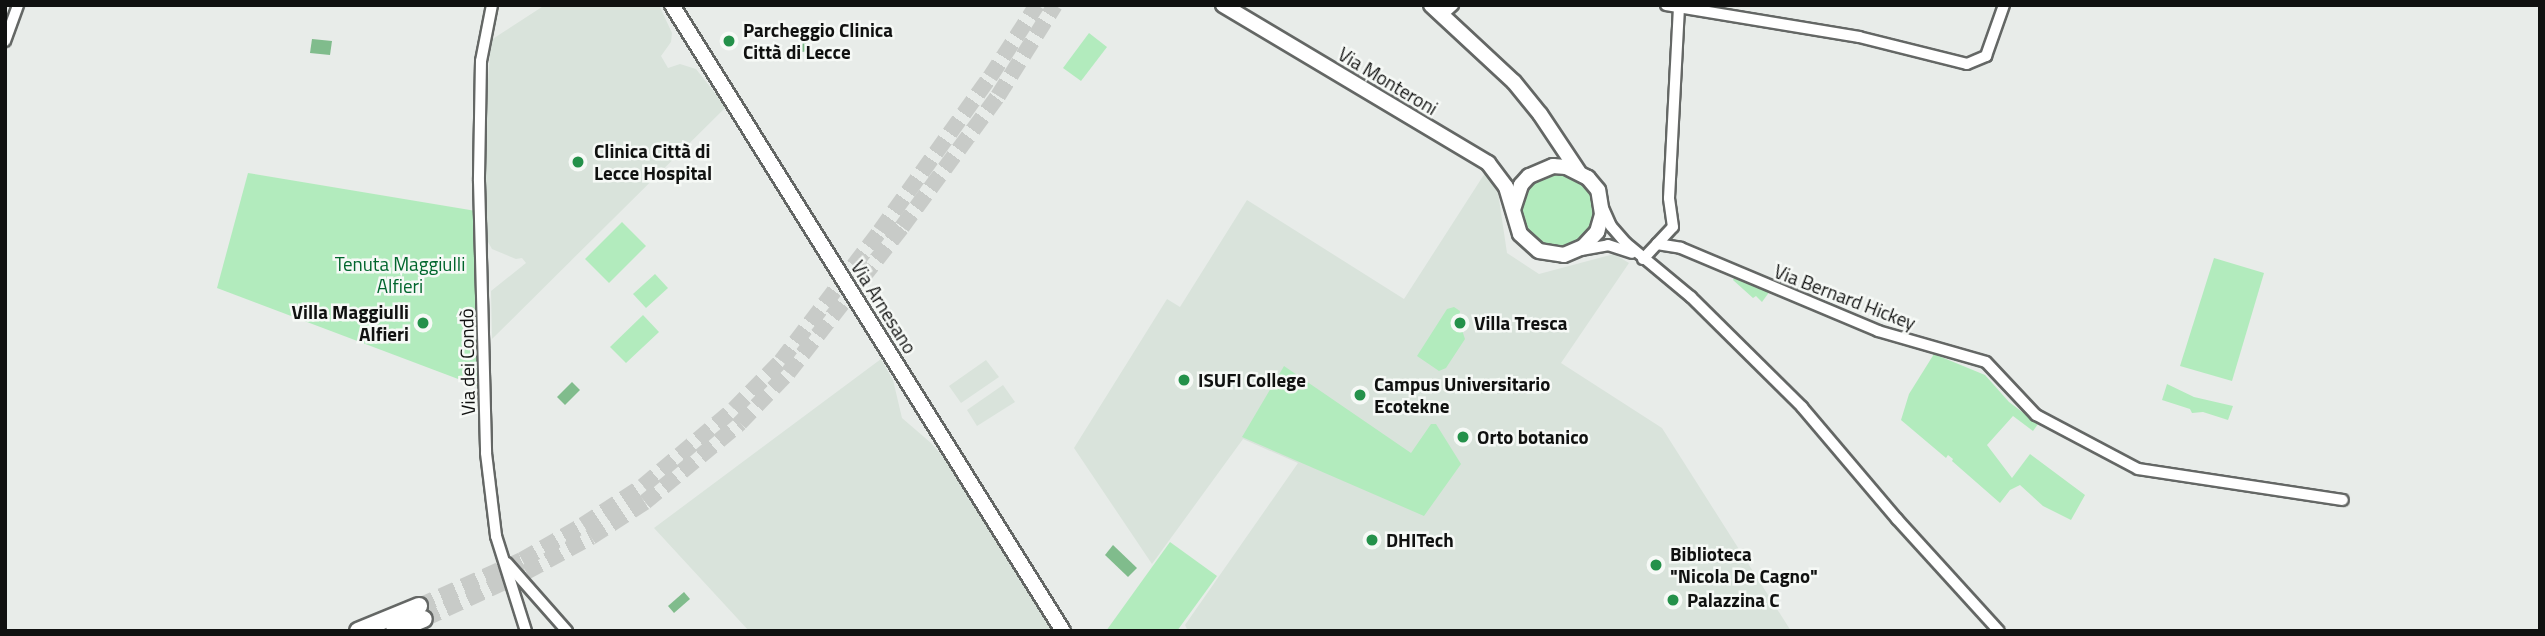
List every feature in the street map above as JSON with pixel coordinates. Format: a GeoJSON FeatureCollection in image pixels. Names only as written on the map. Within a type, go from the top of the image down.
{"type":"FeatureCollection","features":[{"type":"Feature","properties":{"kind":"highway"},"geometry":{"type":"LineString","coordinates":[[358,631],[422,613],[394,631]]}},
{"type":"Feature","properties":{"kind":"main road","name":"Via Arnesano"},"geometry":{"type":"LineString","coordinates":[[672,5],[1063,631]]}},
{"type":"Feature","properties":{"kind":"main road","name":"Via Monteroni"},"geometry":{"type":"LineString","coordinates":[[1223,5],[1488,163],[1502,179],[1513,209],[1514,222],[1528,244],[1552,255],[1575,252]]}},
{"type":"Feature","properties":{"kind":"main road"},"geometry":{"type":"LineString","coordinates":[[1436,10],[1514,82],[1540,114],[1578,171],[1598,190],[1602,204],[1597,232],[1575,252]]}},
{"type":"Feature","properties":{"kind":"main road"},"geometry":{"type":"LineString","coordinates":[[1513,209],[1521,185],[1530,176],[1553,166],[1578,171]]}},
{"type":"Feature","properties":{"kind":"street"},"geometry":{"type":"LineString","coordinates":[[5,41],[18,5]]}},
{"type":"Feature","properties":{"kind":"street","name":"Via dei Condò"},"geometry":{"type":"LineString","coordinates":[[492,5],[481,61],[479,181],[486,453],[489,490],[503,558],[526,631]]}},
{"type":"Feature","properties":{"kind":"street"},"geometry":{"type":"LineString","coordinates":[[1436,10],[1453,5]]}},
{"type":"Feature","properties":{"kind":"street"},"geometry":{"type":"LineString","coordinates":[[1666,5],[1679,10],[1699,10],[1859,37],[1967,64],[1986,56],[2004,5]]}},
{"type":"Feature","properties":{"kind":"street"},"geometry":{"type":"LineString","coordinates":[[1642,258],[1673,227],[1669,198],[1679,10]]}},
{"type":"Feature","properties":{"kind":"street"},"geometry":{"type":"LineString","coordinates":[[1602,204],[1611,226],[1642,258],[1690,297],[1802,407],[1897,519],[1999,631]]}},
{"type":"Feature","properties":{"kind":"street","name":"Via Bernard Hickey"},"geometry":{"type":"LineString","coordinates":[[1657,244],[1681,248],[1878,331],[1986,362],[2036,415],[2138,469],[2343,499]]}},
{"type":"Feature","properties":{"kind":"street"},"geometry":{"type":"LineString","coordinates":[[1575,252],[1608,245],[1642,258]]}},
{"type":"Feature","properties":{"kind":"street"},"geometry":{"type":"LineString","coordinates":[[503,558],[567,631]]}},
{"type":"Feature","properties":{"kind":"shaded area","name":"Clinica Città di Lecce Hospital"},"geometry":{"type":"Polygon","coordinates":[[[545,5],[659,5],[672,33],[671,42],[661,56],[668,68],[680,64],[696,69],[726,107],[492,339],[491,291],[526,263],[522,258],[516,259],[492,249],[488,242],[485,215],[486,109],[491,40],[545,5]]]}},
{"type":"Feature","properties":{"kind":"shaded area"},"geometry":{"type":"Polygon","coordinates":[[[312,39],[332,41],[330,55],[310,53],[312,39]]]}},
{"type":"Feature","properties":{"kind":"shaded area"},"geometry":{"type":"Polygon","coordinates":[[[806,42],[807,51],[798,53],[796,60],[790,58],[790,47],[806,42]]]}},
{"type":"Feature","properties":{"kind":"shaded area","name":"Campus Universitario Ecotekne"},"geometry":{"type":"Polygon","coordinates":[[[1485,173],[1496,179],[1507,253],[1539,274],[1614,254],[1629,263],[1561,363],[1662,428],[1791,631],[1188,631],[1185,625],[1298,463],[1243,439],[1152,564],[1074,448],[1167,299],[1180,307],[1247,200],[1404,299],[1485,173]]]}},
{"type":"Feature","properties":{"kind":"shaded area"},"geometry":{"type":"Polygon","coordinates":[[[881,359],[893,380],[902,418],[957,469],[1060,631],[749,631],[654,528],[881,359]]]}},
{"type":"Feature","properties":{"kind":"shaded area"},"geometry":{"type":"Polygon","coordinates":[[[986,360],[999,377],[961,403],[949,386],[986,360]]]}},
{"type":"Feature","properties":{"kind":"shaded area"},"geometry":{"type":"Polygon","coordinates":[[[572,382],[580,390],[565,405],[557,397],[572,382]]]}},
{"type":"Feature","properties":{"kind":"shaded area"},"geometry":{"type":"Polygon","coordinates":[[[1003,385],[1015,402],[977,426],[967,410],[1003,385]]]}},
{"type":"Feature","properties":{"kind":"shaded area"},"geometry":{"type":"Polygon","coordinates":[[[1113,545],[1137,568],[1128,577],[1105,555],[1113,545]]]}},
{"type":"Feature","properties":{"kind":"shaded area"},"geometry":{"type":"Polygon","coordinates":[[[684,592],[690,599],[674,613],[668,606],[684,592]]]}},
{"type":"Feature","properties":{"kind":"green space"},"geometry":{"type":"Polygon","coordinates":[[[1089,33],[1107,47],[1081,81],[1063,68],[1089,33]]]}},
{"type":"Feature","properties":{"kind":"green space","name":"Tenuta Maggiulli Alfieri"},"geometry":{"type":"Polygon","coordinates":[[[248,173],[476,211],[482,388],[217,288],[248,173]]]}},
{"type":"Feature","properties":{"kind":"green space"},"geometry":{"type":"Polygon","coordinates":[[[1566,173],[1579,179],[1590,190],[1596,203],[1594,226],[1579,243],[1566,249],[1550,249],[1537,243],[1522,226],[1520,203],[1526,190],[1543,175],[1566,173]]]}},
{"type":"Feature","properties":{"kind":"green space"},"geometry":{"type":"Polygon","coordinates":[[[622,222],[646,246],[609,283],[585,259],[622,222]]]}},
{"type":"Feature","properties":{"kind":"green space"},"geometry":{"type":"Polygon","coordinates":[[[2214,258],[2264,273],[2232,381],[2180,366],[2214,258]]]}},
{"type":"Feature","properties":{"kind":"green space"},"geometry":{"type":"Polygon","coordinates":[[[655,274],[668,288],[646,308],[633,294],[655,274]]]}},
{"type":"Feature","properties":{"kind":"green space"},"geometry":{"type":"Polygon","coordinates":[[[1734,278],[1770,291],[1762,302],[1756,296],[1753,298],[1733,280],[1734,278]]]}},
{"type":"Feature","properties":{"kind":"green space"},"geometry":{"type":"Polygon","coordinates":[[[1454,307],[1460,311],[1459,321],[1465,339],[1446,368],[1439,371],[1417,356],[1447,309],[1454,307]]]}},
{"type":"Feature","properties":{"kind":"green space"},"geometry":{"type":"Polygon","coordinates":[[[643,315],[659,332],[626,363],[610,347],[643,315]]]}},
{"type":"Feature","properties":{"kind":"green space"},"geometry":{"type":"Polygon","coordinates":[[[1934,354],[1985,375],[2009,402],[2038,424],[2033,431],[2013,416],[1987,445],[2012,478],[2030,454],[2085,495],[2071,520],[2043,506],[2020,485],[2010,490],[2000,503],[1952,461],[1953,459],[1948,455],[1946,458],[1901,420],[1909,394],[1934,354]]]}},
{"type":"Feature","properties":{"kind":"green space"},"geometry":{"type":"Polygon","coordinates":[[[1284,366],[1411,453],[1431,424],[1436,424],[1461,464],[1424,516],[1242,437],[1284,366]]]}},
{"type":"Feature","properties":{"kind":"green space"},"geometry":{"type":"Polygon","coordinates":[[[2167,384],[2194,397],[2233,406],[2228,420],[2203,412],[2192,413],[2190,409],[2162,400],[2167,384]]]}},
{"type":"Feature","properties":{"kind":"green space"},"geometry":{"type":"Polygon","coordinates":[[[1170,542],[1217,576],[1177,631],[1106,631],[1170,542]]]}},
{"type":"Feature","properties":{"kind":"tunnel"},"geometry":{"type":"LineString","coordinates":[[419,606],[522,560],[583,525],[643,486],[734,409],[781,361],[880,231],[990,77],[1037,5]]}},
{"type":"Feature","properties":{"kind":"tunnel"},"geometry":{"type":"LineString","coordinates":[[424,619],[526,572],[591,537],[645,502],[740,423],[788,373],[902,227],[998,96],[1055,5]]}},
{"type":"Feature","properties":{"kind":"place","name":"Parcheggio Clinica Città di Lecce"},"geometry":{"type":"Point","coordinates":[729,41]}},
{"type":"Feature","properties":{"kind":"place","name":"Clinica Città di Lecce Hospital"},"geometry":{"type":"Point","coordinates":[578,162]}},
{"type":"Feature","properties":{"kind":"place","name":"Villa Maggiulli Alfieri"},"geometry":{"type":"Point","coordinates":[423,323]}},
{"type":"Feature","properties":{"kind":"place","name":"Villa Tresca"},"geometry":{"type":"Point","coordinates":[1460,323]}},
{"type":"Feature","properties":{"kind":"place","name":"ISUFI College"},"geometry":{"type":"Point","coordinates":[1184,380]}},
{"type":"Feature","properties":{"kind":"place","name":"Campus Universitario Ecotekne"},"geometry":{"type":"Point","coordinates":[1360,395]}},
{"type":"Feature","properties":{"kind":"place","name":"Orto botanico"},"geometry":{"type":"Point","coordinates":[1463,437]}},
{"type":"Feature","properties":{"kind":"place","name":"DHITech"},"geometry":{"type":"Point","coordinates":[1372,540]}},
{"type":"Feature","properties":{"kind":"place","name":"Biblioteca \"Nicola De Cagno\""},"geometry":{"type":"Point","coordinates":[1656,565]}},
{"type":"Feature","properties":{"kind":"place","name":"Palazzina C"},"geometry":{"type":"Point","coordinates":[1673,600]}}]}
